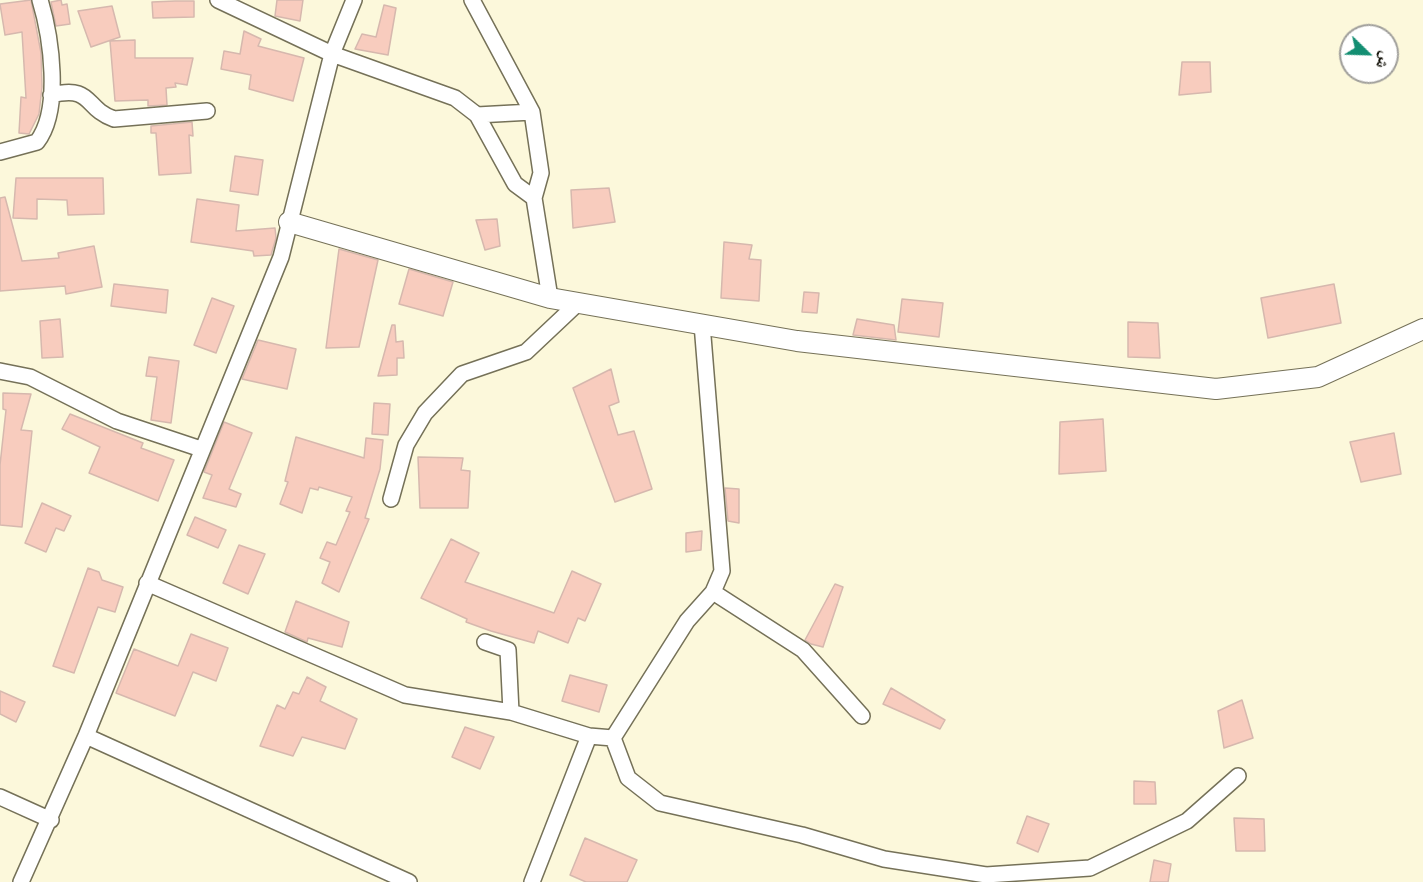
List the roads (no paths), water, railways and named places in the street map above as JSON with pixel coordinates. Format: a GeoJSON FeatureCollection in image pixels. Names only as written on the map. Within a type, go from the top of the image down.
{"type":"FeatureCollection","features":[{"type":"Feature","properties":{"kind":"street"},"geometry":{"type":"LineString","coordinates":[[0,152],[37,142],[49,113],[53,79],[40,0]]}},
{"type":"Feature","properties":{"kind":"street"},"geometry":{"type":"LineString","coordinates":[[218,0],[332,54],[455,98],[477,115],[515,184],[534,198]]}},
{"type":"Feature","properties":{"kind":"street"},"geometry":{"type":"LineString","coordinates":[[21,882],[51,820],[86,736],[281,257],[332,54],[354,0]]}},
{"type":"Feature","properties":{"kind":"street"},"geometry":{"type":"LineString","coordinates":[[472,0],[532,112],[541,173],[534,198],[550,298]]}},
{"type":"Feature","properties":{"kind":"street"},"geometry":{"type":"LineString","coordinates":[[51,95],[66,92],[87,96],[101,114],[114,119],[207,111]]}},
{"type":"Feature","properties":{"kind":"street"},"geometry":{"type":"LineString","coordinates":[[477,115],[532,112]]}},
{"type":"Feature","properties":{"kind":"street"},"geometry":{"type":"LineString","coordinates":[[289,222],[550,298],[797,341],[1216,389],[1318,377],[1423,329]]}},
{"type":"Feature","properties":{"kind":"street"},"geometry":{"type":"LineString","coordinates":[[391,499],[406,445],[424,413],[462,374],[526,352],[578,303]]}},
{"type":"Feature","properties":{"kind":"street"},"geometry":{"type":"LineString","coordinates":[[614,738],[687,621],[712,592],[722,571],[702,324]]}},
{"type":"Feature","properties":{"kind":"street"},"geometry":{"type":"LineString","coordinates":[[0,371],[30,377],[117,421],[201,449]]}},
{"type":"Feature","properties":{"kind":"street"},"geometry":{"type":"LineString","coordinates":[[147,583],[405,695],[511,712],[589,736],[614,738]]}},
{"type":"Feature","properties":{"kind":"street"},"geometry":{"type":"LineString","coordinates":[[712,592],[802,650],[862,716]]}},
{"type":"Feature","properties":{"kind":"street"},"geometry":{"type":"LineString","coordinates":[[485,642],[508,650],[511,712]]}},
{"type":"Feature","properties":{"kind":"street"},"geometry":{"type":"LineString","coordinates":[[86,736],[409,882]]}},
{"type":"Feature","properties":{"kind":"street"},"geometry":{"type":"LineString","coordinates":[[532,882],[589,736]]}},
{"type":"Feature","properties":{"kind":"street"},"geometry":{"type":"LineString","coordinates":[[614,738],[628,778],[660,803],[802,835],[884,859],[986,875],[1090,868],[1187,820],[1238,776]]}},
{"type":"Feature","properties":{"kind":"street"},"geometry":{"type":"LineString","coordinates":[[0,797],[51,820]]}}]}
